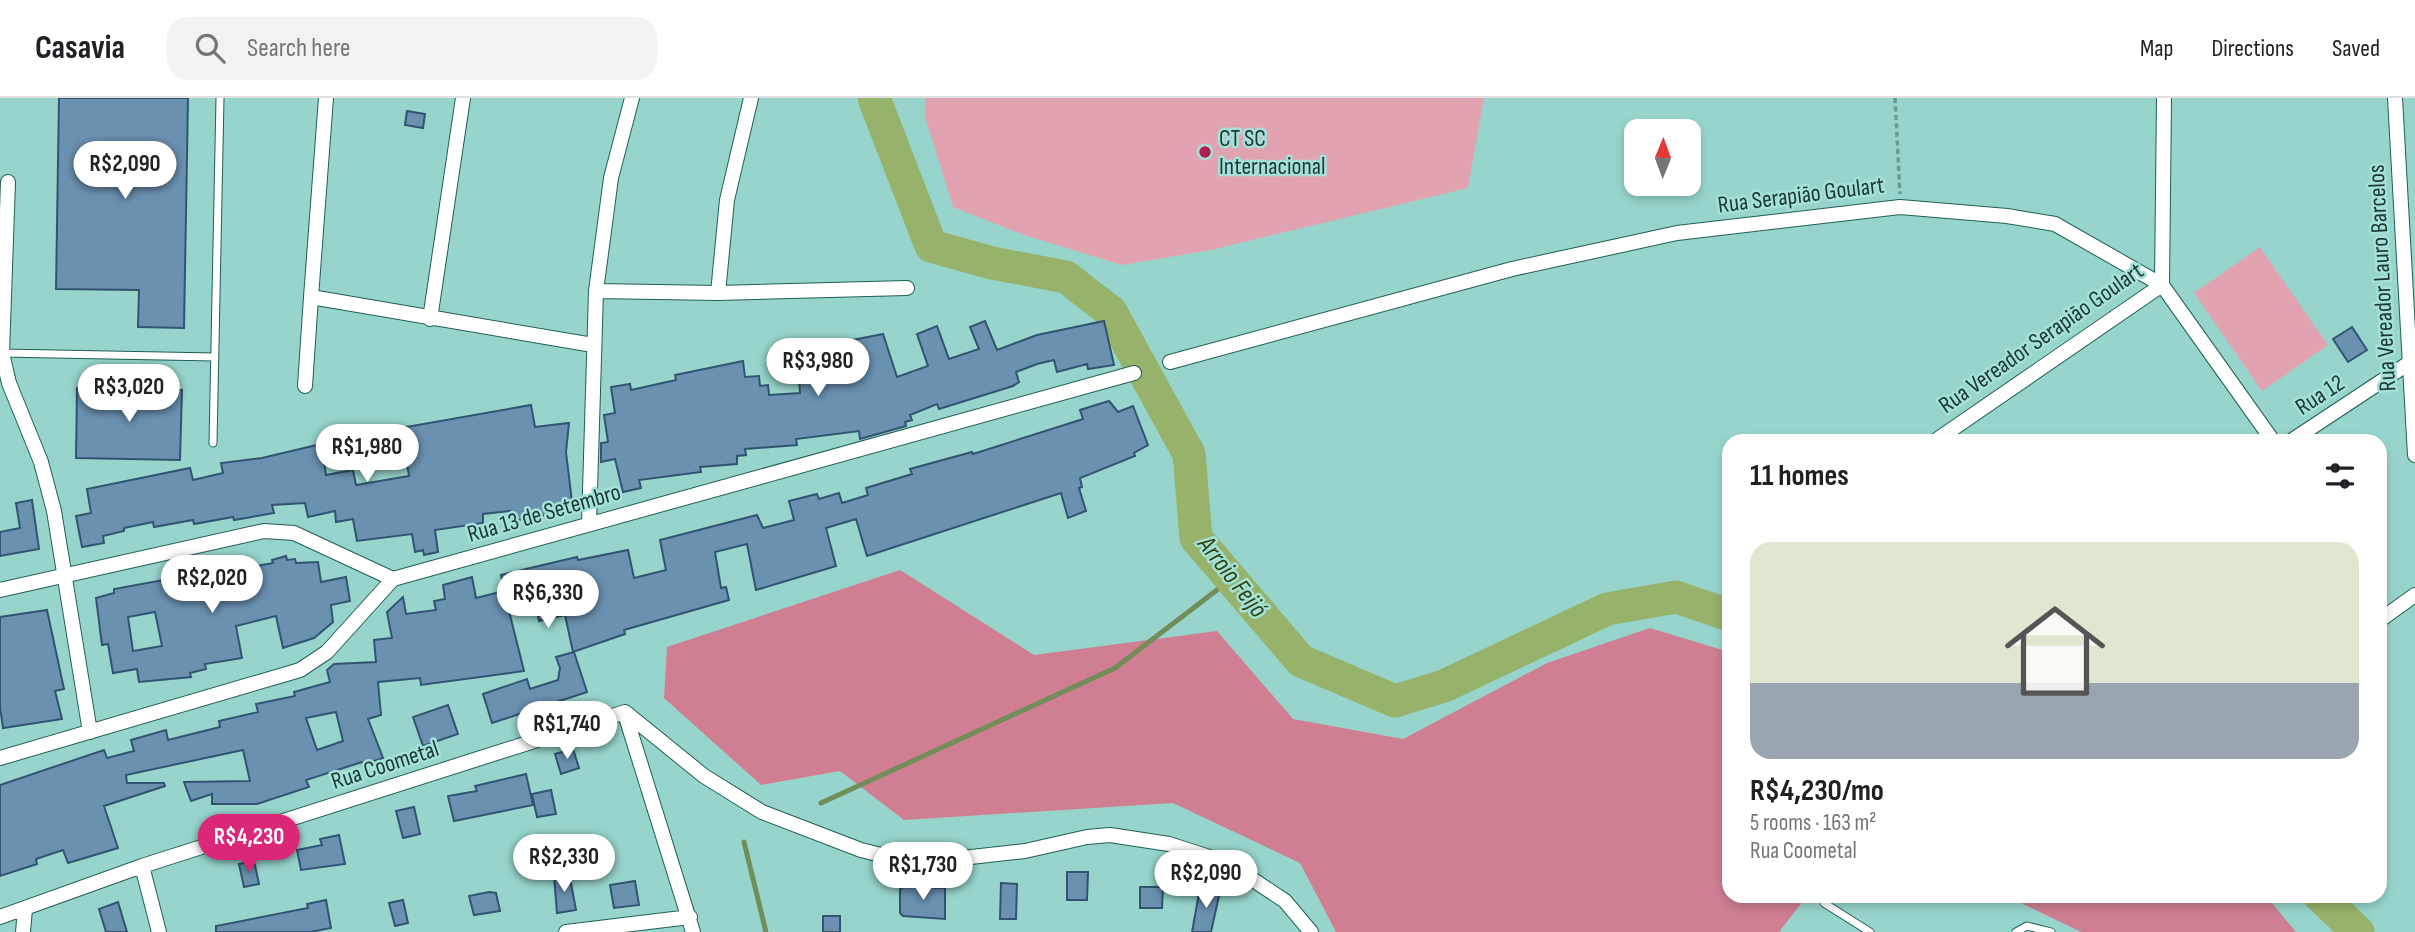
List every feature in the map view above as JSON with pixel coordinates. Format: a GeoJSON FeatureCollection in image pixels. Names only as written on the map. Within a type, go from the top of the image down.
{"type":"FeatureCollection","features":[{"type":"Feature","properties":{"kind":"street"},"geometry":{"type":"LineString","coordinates":[[305,386],[326,98]]}},
{"type":"Feature","properties":{"kind":"street"},"geometry":{"type":"LineString","coordinates":[[430,319],[463,98]]}},
{"type":"Feature","properties":{"kind":"street"},"geometry":{"type":"LineString","coordinates":[[589,524],[596,291],[611,178],[632,98]]}},
{"type":"Feature","properties":{"kind":"street"},"geometry":{"type":"LineString","coordinates":[[718,293],[727,200],[751,98]]}},
{"type":"Feature","properties":{"kind":"street","name":"Rua Vereador Serapião Goulart"},"geometry":{"type":"LineString","coordinates":[[1945,434],[2162,285],[2164,98]]}},
{"type":"Feature","properties":{"kind":"street","name":"Rua Vereador Lauro Barcelos"},"geometry":{"type":"LineString","coordinates":[[2395,98],[2410,252],[2409,363],[2415,456]]}},
{"type":"Feature","properties":{"kind":"street"},"geometry":{"type":"LineString","coordinates":[[8,182],[2,353],[9,383],[41,462],[67,576],[90,732]]}},
{"type":"Feature","properties":{"kind":"street","name":"Rua Serapião Goulart"},"geometry":{"type":"LineString","coordinates":[[1170,362],[1512,269],[1664,236],[1900,207],[2007,216],[2054,224],[2162,285],[2268,434]]}},
{"type":"Feature","properties":{"kind":"street"},"geometry":{"type":"LineString","coordinates":[[596,291],[718,293],[907,288]]}},
{"type":"Feature","properties":{"kind":"street"},"geometry":{"type":"LineString","coordinates":[[311,298],[593,345]]}},
{"type":"Feature","properties":{"kind":"street","name":"Rua 12"},"geometry":{"type":"LineString","coordinates":[[2302,434],[2409,363]]}},
{"type":"Feature","properties":{"kind":"street","name":"Rua 13 de Setembro"},"geometry":{"type":"LineString","coordinates":[[393,579],[1134,373]]}},
{"type":"Feature","properties":{"kind":"street"},"geometry":{"type":"LineString","coordinates":[[0,590],[264,531],[294,533],[393,579],[327,652],[300,670],[0,758]]}},
{"type":"Feature","properties":{"kind":"street"},"geometry":{"type":"LineString","coordinates":[[2387,615],[2415,595]]}},
{"type":"Feature","properties":{"kind":"street"},"geometry":{"type":"LineString","coordinates":[[566,932],[691,925],[625,712]]}},
{"type":"Feature","properties":{"kind":"street"},"geometry":{"type":"LineString","coordinates":[[625,712],[704,776],[762,812],[861,850],[901,860],[944,860],[1026,851],[1087,837],[1110,835],[1169,844],[1228,863],[1284,901],[1311,932]]}},
{"type":"Feature","properties":{"kind":"street","name":"Rua Coometal"},"geometry":{"type":"LineString","coordinates":[[0,917],[142,866],[625,712]]}},
{"type":"Feature","properties":{"kind":"street"},"geometry":{"type":"LineString","coordinates":[[142,866],[159,932]]}},
{"type":"Feature","properties":{"kind":"street"},"geometry":{"type":"LineString","coordinates":[[23,932],[24,909]]}},
{"type":"Feature","properties":{"kind":"lane"},"geometry":{"type":"LineString","coordinates":[[213,443],[220,98]]}},
{"type":"Feature","properties":{"kind":"lane"},"geometry":{"type":"LineString","coordinates":[[2,353],[215,357]]}},
{"type":"Feature","properties":{"kind":"lane"},"geometry":{"type":"LineString","coordinates":[[1824,903],[1870,932]]}},
{"type":"Feature","properties":{"kind":"lane"},"geometry":{"type":"LineString","coordinates":[[2016,932],[2027,926],[2051,932]]}},
{"type":"Feature","properties":{"kind":"path"},"geometry":{"type":"LineString","coordinates":[[1895,98],[1900,207]]}},
{"type":"Feature","properties":{"kind":"shaded area","name":"CT SC Internacional"},"geometry":{"type":"Polygon","coordinates":[[[925,98],[1484,98],[1468,188],[1211,250],[1122,265],[1024,235],[953,207],[925,117],[925,98]]]}},
{"type":"Feature","properties":{"kind":"shaded area"},"geometry":{"type":"Polygon","coordinates":[[[2260,247],[2328,345],[2262,391],[2194,293],[2260,247]]]}},
{"type":"Feature","properties":{"kind":"shaded area"},"geometry":{"type":"Polygon","coordinates":[[[900,570],[1034,655],[1217,631],[1293,719],[1403,739],[1547,663],[1650,628],[1722,650],[1722,903],[1802,903],[1779,932],[1336,932],[1300,863],[1173,803],[904,820],[840,771],[761,785],[664,698],[667,647],[900,570]]]}},
{"type":"Feature","properties":{"kind":"shaded area"},"geometry":{"type":"Polygon","coordinates":[[[2021,903],[2272,903],[2296,932],[2081,932],[2021,903]]]}},
{"type":"Feature","properties":{"kind":"building"},"geometry":{"type":"Polygon","coordinates":[[[59,98],[188,98],[184,328],[138,327],[139,290],[56,289],[59,98]]]}},
{"type":"Feature","properties":{"kind":"building"},"geometry":{"type":"Polygon","coordinates":[[[407,111],[425,114],[423,128],[405,125],[407,111]]]}},
{"type":"Feature","properties":{"kind":"building"},"geometry":{"type":"Polygon","coordinates":[[[985,321],[997,350],[1037,335],[1104,321],[1114,365],[1088,369],[1087,364],[1057,372],[1054,360],[1037,364],[1016,372],[1019,382],[1013,386],[939,409],[937,404],[910,415],[912,420],[905,422],[906,426],[860,439],[859,431],[796,439],[797,445],[745,449],[746,455],[737,456],[737,464],[700,467],[701,472],[639,480],[641,488],[623,492],[615,459],[601,462],[601,443],[608,442],[604,415],[615,413],[611,387],[630,384],[631,390],[676,380],[675,375],[743,361],[745,377],[759,376],[760,386],[768,385],[769,395],[800,393],[797,351],[883,334],[897,377],[928,366],[917,334],[937,326],[949,359],[979,349],[970,327],[985,321]]]}},
{"type":"Feature","properties":{"kind":"building"},"geometry":{"type":"Polygon","coordinates":[[[2352,327],[2367,350],[2348,362],[2333,339],[2352,327]]]}},
{"type":"Feature","properties":{"kind":"building"},"geometry":{"type":"Polygon","coordinates":[[[77,388],[182,390],[180,460],[76,458],[77,388]]]}},
{"type":"Feature","properties":{"kind":"building"},"geometry":{"type":"Polygon","coordinates":[[[1109,401],[1118,412],[1133,406],[1148,445],[1134,453],[1135,456],[1080,478],[1082,487],[1079,488],[1086,511],[1068,518],[1061,493],[867,556],[856,519],[826,528],[836,566],[756,590],[747,544],[715,552],[721,588],[726,587],[729,600],[624,630],[625,634],[573,652],[565,615],[539,621],[533,593],[506,599],[524,671],[421,685],[420,678],[378,682],[381,715],[368,719],[383,758],[306,780],[309,787],[257,804],[212,804],[212,794],[191,801],[184,782],[250,781],[243,750],[126,775],[127,783],[164,783],[165,786],[104,806],[118,848],[68,863],[63,850],[36,859],[37,864],[0,876],[0,785],[104,750],[107,758],[134,751],[131,740],[166,730],[168,740],[220,727],[219,721],[258,712],[256,704],[295,696],[294,692],[330,682],[327,670],[334,664],[376,662],[374,640],[392,638],[387,612],[403,597],[406,614],[436,610],[434,601],[445,599],[443,585],[472,577],[476,598],[504,591],[501,575],[577,557],[578,560],[628,550],[634,578],[666,570],[660,540],[757,515],[763,528],[794,520],[789,501],[817,494],[819,499],[839,493],[842,503],[868,495],[866,488],[912,474],[910,469],[972,452],[973,454],[1083,419],[1080,410],[1109,401]],[[336,712],[306,718],[317,750],[343,741],[336,712]]]}},
{"type":"Feature","properties":{"kind":"building"},"geometry":{"type":"Polygon","coordinates":[[[531,405],[535,427],[569,423],[566,452],[573,510],[512,521],[510,511],[483,514],[483,523],[435,530],[438,552],[424,555],[423,550],[415,552],[412,534],[357,541],[353,519],[336,522],[335,511],[308,517],[305,503],[272,505],[274,513],[234,520],[233,517],[194,524],[193,520],[154,527],[153,522],[124,528],[124,531],[103,536],[104,543],[82,547],[76,516],[91,513],[87,489],[190,468],[193,480],[223,473],[221,463],[262,458],[321,444],[326,475],[353,470],[356,485],[409,476],[404,447],[392,450],[389,430],[531,405]]]}},
{"type":"Feature","properties":{"kind":"building"},"geometry":{"type":"Polygon","coordinates":[[[32,500],[39,549],[0,556],[0,532],[20,528],[16,503],[32,500]]]}},
{"type":"Feature","properties":{"kind":"building"},"geometry":{"type":"Polygon","coordinates":[[[286,556],[287,560],[295,559],[296,563],[318,562],[321,582],[346,577],[350,601],[331,605],[333,622],[314,638],[283,648],[276,616],[236,626],[242,658],[205,664],[206,669],[190,673],[191,677],[139,682],[137,669],[113,673],[108,644],[102,645],[96,598],[114,593],[114,589],[180,577],[180,574],[218,566],[218,569],[229,567],[229,571],[273,563],[272,560],[286,556]],[[155,612],[128,617],[133,651],[162,646],[155,612]]]}},
{"type":"Feature","properties":{"kind":"building"},"geometry":{"type":"Polygon","coordinates":[[[47,610],[64,689],[55,691],[62,719],[3,728],[0,707],[0,617],[47,610]]]}},
{"type":"Feature","properties":{"kind":"building"},"geometry":{"type":"Polygon","coordinates":[[[574,652],[587,692],[492,723],[483,694],[527,679],[530,689],[558,680],[560,668],[556,657],[574,652]]]}},
{"type":"Feature","properties":{"kind":"building"},"geometry":{"type":"Polygon","coordinates":[[[448,705],[458,734],[423,746],[413,717],[448,705]]]}},
{"type":"Feature","properties":{"kind":"building"},"geometry":{"type":"Polygon","coordinates":[[[573,749],[579,768],[561,774],[555,754],[573,749]]]}},
{"type":"Feature","properties":{"kind":"building"},"geometry":{"type":"Polygon","coordinates":[[[526,774],[533,805],[454,821],[448,796],[477,791],[475,786],[526,774]]]}},
{"type":"Feature","properties":{"kind":"building"},"geometry":{"type":"Polygon","coordinates":[[[551,790],[556,814],[537,817],[532,794],[551,790]]]}},
{"type":"Feature","properties":{"kind":"building"},"geometry":{"type":"Polygon","coordinates":[[[414,807],[420,834],[403,838],[396,811],[414,807]]]}},
{"type":"Feature","properties":{"kind":"building"},"geometry":{"type":"Polygon","coordinates":[[[339,835],[345,864],[301,870],[297,850],[322,845],[320,839],[339,835]]]}},
{"type":"Feature","properties":{"kind":"building"},"geometry":{"type":"Polygon","coordinates":[[[254,861],[259,884],[244,887],[239,864],[254,861]]]}},
{"type":"Feature","properties":{"kind":"building"},"geometry":{"type":"Polygon","coordinates":[[[1067,872],[1088,872],[1087,900],[1067,900],[1067,872]]]}},
{"type":"Feature","properties":{"kind":"building"},"geometry":{"type":"Polygon","coordinates":[[[569,873],[576,910],[557,913],[554,876],[569,873]]]}},
{"type":"Feature","properties":{"kind":"building"},"geometry":{"type":"Polygon","coordinates":[[[635,881],[639,905],[614,908],[610,885],[635,881]]]}},
{"type":"Feature","properties":{"kind":"building"},"geometry":{"type":"Polygon","coordinates":[[[1001,883],[1017,884],[1016,919],[1000,919],[1001,883]]]}},
{"type":"Feature","properties":{"kind":"building"},"geometry":{"type":"Polygon","coordinates":[[[1140,887],[1163,887],[1162,908],[1140,908],[1140,887]]]}},
{"type":"Feature","properties":{"kind":"building"},"geometry":{"type":"Polygon","coordinates":[[[945,888],[945,919],[903,916],[900,913],[900,889],[945,888]]]}},
{"type":"Feature","properties":{"kind":"building"},"geometry":{"type":"Polygon","coordinates":[[[1200,888],[1220,891],[1211,932],[1192,932],[1200,888]]]}},
{"type":"Feature","properties":{"kind":"building"},"geometry":{"type":"Polygon","coordinates":[[[496,893],[500,911],[474,915],[469,896],[496,893]]]}},
{"type":"Feature","properties":{"kind":"building"},"geometry":{"type":"Polygon","coordinates":[[[326,900],[331,928],[310,932],[216,932],[216,926],[308,908],[307,904],[326,900]]]}},
{"type":"Feature","properties":{"kind":"building"},"geometry":{"type":"Polygon","coordinates":[[[403,900],[408,923],[395,926],[389,903],[403,900]]]}},
{"type":"Feature","properties":{"kind":"building"},"geometry":{"type":"Polygon","coordinates":[[[118,902],[127,932],[106,932],[99,909],[118,902]]]}},
{"type":"Feature","properties":{"kind":"building"},"geometry":{"type":"Polygon","coordinates":[[[823,916],[840,916],[840,932],[823,932],[823,916]]]}},
{"type":"Feature","properties":{"kind":"waterway","name":"Arroio Feijó"},"geometry":{"type":"LineString","coordinates":[[874,98],[931,246],[992,263],[1066,277],[1111,312],[1189,454],[1196,538],[1301,661],[1395,701],[1444,686],[1607,609],[1676,597],[1722,613]]}},
{"type":"Feature","properties":{"kind":"waterway"},"geometry":{"type":"LineString","coordinates":[[821,803],[1115,668],[1230,580]]}},
{"type":"Feature","properties":{"kind":"waterway"},"geometry":{"type":"LineString","coordinates":[[744,842],[766,932]]}},
{"type":"Feature","properties":{"kind":"waterway","name":"Arroio Feijó"},"geometry":{"type":"LineString","coordinates":[[2327,903],[2358,932]]}},
{"type":"Feature","properties":{"kind":"place","name":"CT SC Internacional"},"geometry":{"type":"Point","coordinates":[1205,152]}}]}
